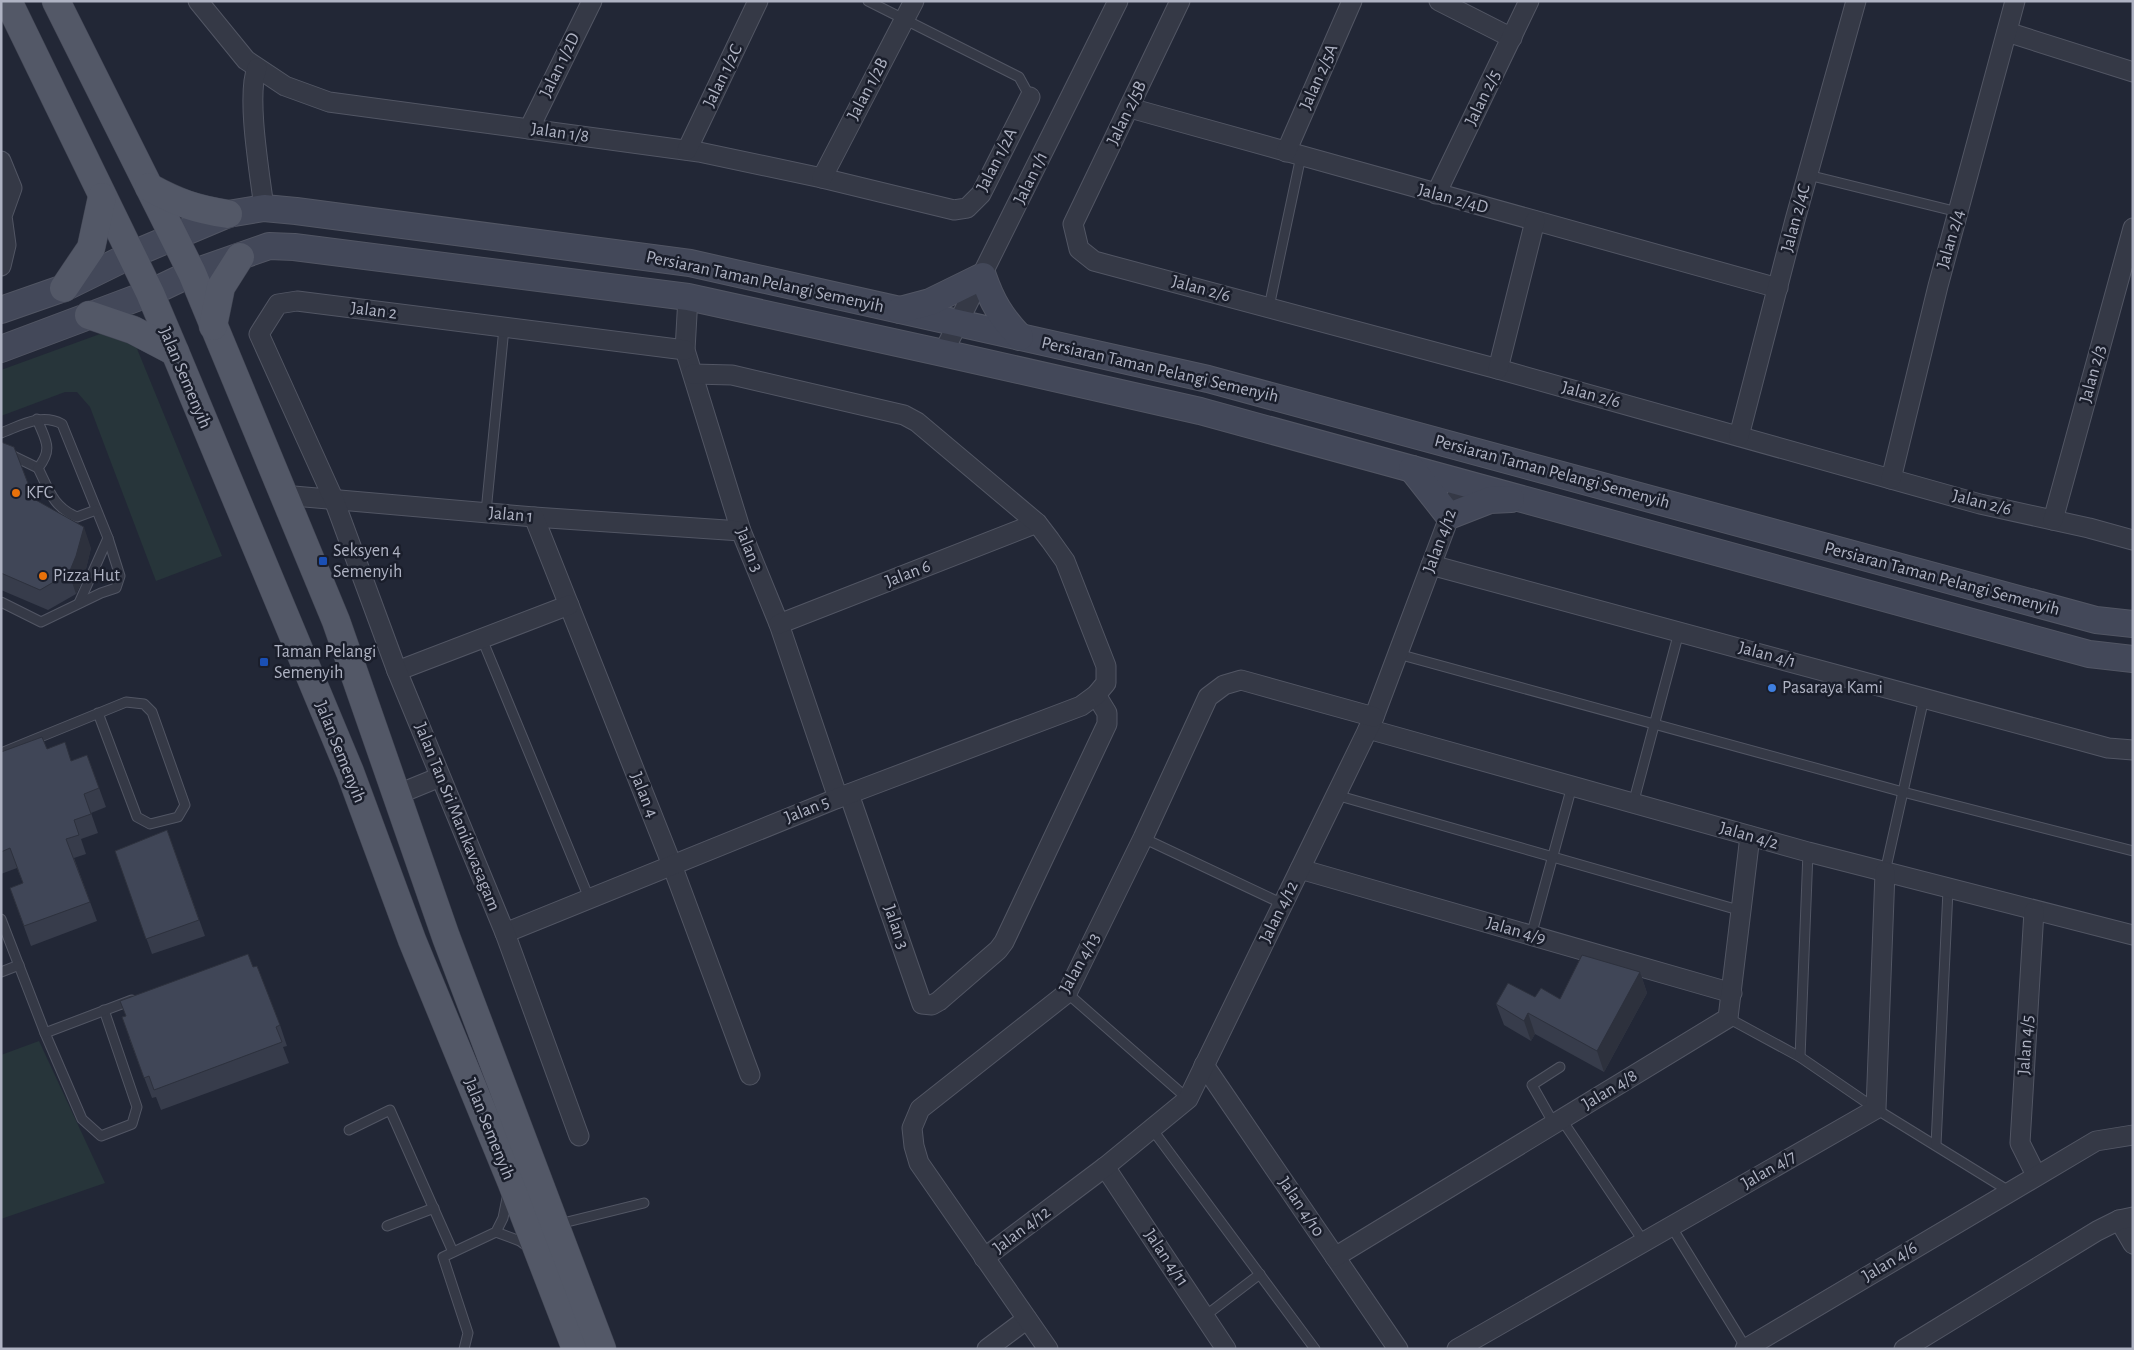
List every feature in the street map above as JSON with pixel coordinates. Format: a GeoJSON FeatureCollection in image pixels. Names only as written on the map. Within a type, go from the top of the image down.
{"type":"FeatureCollection","features":[{"type":"Feature","properties":{"kind":"main road","name":"Jalan Semenyih"},"geometry":{"type":"LineString","coordinates":[[8,1],[150,293],[175,352],[350,772],[412,940],[511,1181],[576,1349]]}},
{"type":"Feature","properties":{"kind":"main road","name":"Jalan Semenyih"},"geometry":{"type":"LineString","coordinates":[[56,1],[192,273],[282,495],[336,621],[446,937],[602,1349]]}},
{"type":"Feature","properties":{"kind":"main road"},"geometry":{"type":"LineString","coordinates":[[149,187],[176,202],[198,209],[228,214]]}},
{"type":"Feature","properties":{"kind":"main road"},"geometry":{"type":"LineString","coordinates":[[64,288],[91,248],[102,197]]}},
{"type":"Feature","properties":{"kind":"main road"},"geometry":{"type":"LineString","coordinates":[[213,326],[221,287],[240,257]]}},
{"type":"Feature","properties":{"kind":"main road"},"geometry":{"type":"LineString","coordinates":[[89,316],[133,330],[175,352]]}},
{"type":"Feature","properties":{"kind":"street","name":"Jalan 1/8"},"geometry":{"type":"LineString","coordinates":[[198,1],[246,60],[285,86],[329,102],[687,150],[822,178],[954,210]]}},
{"type":"Feature","properties":{"kind":"street","name":"Jalan 1/2D"},"geometry":{"type":"LineString","coordinates":[[529,129],[592,1]]}},
{"type":"Feature","properties":{"kind":"street","name":"Jalan 1/2C"},"geometry":{"type":"LineString","coordinates":[[687,150],[758,1]]}},
{"type":"Feature","properties":{"kind":"street","name":"Jalan 1/2B"},"geometry":{"type":"LineString","coordinates":[[822,178],[914,1]]}},
{"type":"Feature","properties":{"kind":"street","name":"Jalan 1/1"},"geometry":{"type":"LineString","coordinates":[[942,353],[983,276],[1118,1]]}},
{"type":"Feature","properties":{"kind":"street","name":"Jalan 2/5B"},"geometry":{"type":"LineString","coordinates":[[1073,224],[1180,1]]}},
{"type":"Feature","properties":{"kind":"street","name":"Jalan 2/5A"},"geometry":{"type":"LineString","coordinates":[[1293,154],[1352,1]]}},
{"type":"Feature","properties":{"kind":"street"},"geometry":{"type":"LineString","coordinates":[[1439,1],[1512,38]]}},
{"type":"Feature","properties":{"kind":"street","name":"Jalan 2/5"},"geometry":{"type":"LineString","coordinates":[[1436,194],[1530,1]]}},
{"type":"Feature","properties":{"kind":"street","name":"Jalan 2/4C"},"geometry":{"type":"LineString","coordinates":[[1739,436],[1856,1]]}},
{"type":"Feature","properties":{"kind":"street","name":"Jalan 2/4"},"geometry":{"type":"LineString","coordinates":[[1891,479],[1938,286],[2015,1]]}},
{"type":"Feature","properties":{"kind":"street"},"geometry":{"type":"LineString","coordinates":[[2007,32],[2133,72]]}},
{"type":"Feature","properties":{"kind":"street"},"geometry":{"type":"LineString","coordinates":[[257,68],[254,77],[253,98],[264,208]]}},
{"type":"Feature","properties":{"kind":"street","name":"Jalan 1/2A"},"geometry":{"type":"LineString","coordinates":[[954,210],[967,208],[981,194],[1030,96]]}},
{"type":"Feature","properties":{"kind":"street","name":"Jalan 2/4D"},"geometry":{"type":"LineString","coordinates":[[1130,108],[1778,288]]}},
{"type":"Feature","properties":{"kind":"street"},"geometry":{"type":"LineString","coordinates":[[1,161],[12,188],[2,216],[6,245],[1,266]]}},
{"type":"Feature","properties":{"kind":"street","name":"Persiaran Taman Pelangi Semenyih"},"geometry":{"type":"LineString","coordinates":[[1,310],[64,288],[131,255],[228,214],[264,208],[690,263],[1208,378],[2096,620],[2133,624]]}},
{"type":"Feature","properties":{"kind":"street"},"geometry":{"type":"LineString","coordinates":[[1498,369],[1535,221]]}},
{"type":"Feature","properties":{"kind":"street","name":"Jalan 2/6"},"geometry":{"type":"LineString","coordinates":[[1073,224],[1079,249],[1094,261],[1498,369],[1980,504],[2133,540]]}},
{"type":"Feature","properties":{"kind":"street","name":"Jalan 2/3"},"geometry":{"type":"LineString","coordinates":[[2053,520],[2128,268],[2133,228]]}},
{"type":"Feature","properties":{"kind":"street","name":"Persiaran Taman Pelangi Semenyih"},"geometry":{"type":"LineString","coordinates":[[1,349],[150,293],[192,273],[269,246],[294,247],[688,297],[1200,412],[2089,654],[2133,659]]}},
{"type":"Feature","properties":{"kind":"street"},"geometry":{"type":"LineString","coordinates":[[656,258],[670,266],[684,286],[688,297],[697,289],[718,279],[741,274]]}},
{"type":"Feature","properties":{"kind":"street"},"geometry":{"type":"LineString","coordinates":[[899,310],[930,302],[983,276],[990,298],[1003,320],[1020,337]]}},
{"type":"Feature","properties":{"kind":"street","name":"Jalan 3"},"geometry":{"type":"LineString","coordinates":[[688,297],[685,350],[741,531],[779,624],[922,1004],[932,1005],[940,1000],[998,950],[1004,942],[1107,724],[1107,713],[1101,689]]}},
{"type":"Feature","properties":{"kind":"street","name":"Jalan 2"},"geometry":{"type":"LineString","coordinates":[[334,500],[259,334],[278,304],[297,301],[685,350]]}},
{"type":"Feature","properties":{"kind":"street"},"geometry":{"type":"LineString","coordinates":[[693,374],[732,375],[911,418],[1037,523],[1065,561],[1106,666],[1101,689]]}},
{"type":"Feature","properties":{"kind":"street"},"geometry":{"type":"LineString","coordinates":[[1427,438],[1448,458],[1458,472],[1462,483],[1480,470],[1521,464]]}},
{"type":"Feature","properties":{"kind":"street"},"geometry":{"type":"LineString","coordinates":[[1412,469],[1449,516],[1490,500],[1519,498]]}},
{"type":"Feature","properties":{"kind":"street","name":"Jalan 4/12"},"geometry":{"type":"LineString","coordinates":[[984,1258],[1105,1167],[1188,1100],[1371,723],[1462,483]]}},
{"type":"Feature","properties":{"kind":"street","name":"Jalan 1"},"geometry":{"type":"LineString","coordinates":[[282,495],[534,517],[741,531]]}},
{"type":"Feature","properties":{"kind":"street","name":"Jalan Tan Sri Manikavasagam"},"geometry":{"type":"LineString","coordinates":[[334,500],[397,671],[505,933],[579,1136]]}},
{"type":"Feature","properties":{"kind":"street","name":"Jalan 4"},"geometry":{"type":"LineString","coordinates":[[534,517],[672,864],[750,1075]]}},
{"type":"Feature","properties":{"kind":"street","name":"Jalan 6"},"geometry":{"type":"LineString","coordinates":[[779,624],[1037,523]]}},
{"type":"Feature","properties":{"kind":"street","name":"Jalan 4/1"},"geometry":{"type":"LineString","coordinates":[[1431,565],[2108,748],[2133,750]]}},
{"type":"Feature","properties":{"kind":"street"},"geometry":{"type":"LineString","coordinates":[[397,671],[569,605]]}},
{"type":"Feature","properties":{"kind":"street","name":"Jalan 4/13"},"geometry":{"type":"LineString","coordinates":[[1048,1349],[919,1163],[914,1146],[912,1128],[920,1109],[1067,993],[1143,838],[1208,697],[1224,684],[1241,680],[1371,723]]}},
{"type":"Feature","properties":{"kind":"street","name":"Jalan 5"},"geometry":{"type":"LineString","coordinates":[[505,933],[844,796],[1081,706],[1101,689]]}},
{"type":"Feature","properties":{"kind":"street","name":"Jalan 4/2"},"geometry":{"type":"LineString","coordinates":[[1371,723],[1633,804],[1948,890],[2133,935]]}},
{"type":"Feature","properties":{"kind":"street"},"geometry":{"type":"LineString","coordinates":[[396,795],[440,777]]}},
{"type":"Feature","properties":{"kind":"street"},"geometry":{"type":"LineString","coordinates":[[1728,1018],[1750,836]]}},
{"type":"Feature","properties":{"kind":"street","name":"Jalan 4/9"},"geometry":{"type":"LineString","coordinates":[[1300,870],[1732,993]]}},
{"type":"Feature","properties":{"kind":"street"},"geometry":{"type":"LineString","coordinates":[[1876,1109],[1886,872]]}},
{"type":"Feature","properties":{"kind":"street","name":"Jalan 4/5"},"geometry":{"type":"LineString","coordinates":[[2034,911],[2020,1143],[2036,1175]]}},
{"type":"Feature","properties":{"kind":"street","name":"Jalan 4/8"},"geometry":{"type":"LineString","coordinates":[[1335,1257],[1728,1018]]}},
{"type":"Feature","properties":{"kind":"street","name":"Jalan 4/10"},"geometry":{"type":"LineString","coordinates":[[1204,1066],[1398,1349]]}},
{"type":"Feature","properties":{"kind":"street","name":"Jalan 4/7"},"geometry":{"type":"LineString","coordinates":[[1457,1349],[1876,1109]]}},
{"type":"Feature","properties":{"kind":"street","name":"Jalan 4/6"},"geometry":{"type":"LineString","coordinates":[[1746,1348],[2096,1141],[2133,1135]]}},
{"type":"Feature","properties":{"kind":"street","name":"Jalan 4/11"},"geometry":{"type":"LineString","coordinates":[[1105,1167],[1226,1349]]}},
{"type":"Feature","properties":{"kind":"street"},"geometry":{"type":"LineString","coordinates":[[1904,1349],[2097,1230],[2126,1219],[2133,1244]]}},
{"type":"Feature","properties":{"kind":"street"},"geometry":{"type":"LineString","coordinates":[[987,1349],[1027,1319]]}},
{"type":"Feature","properties":{"kind":"lane"},"geometry":{"type":"LineString","coordinates":[[868,1],[1019,76],[1030,96]]}},
{"type":"Feature","properties":{"kind":"lane"},"geometry":{"type":"LineString","coordinates":[[1269,307],[1293,154]]}},
{"type":"Feature","properties":{"kind":"lane"},"geometry":{"type":"LineString","coordinates":[[1808,175],[1958,212]]}},
{"type":"Feature","properties":{"kind":"lane"},"geometry":{"type":"LineString","coordinates":[[486,512],[504,328]]}},
{"type":"Feature","properties":{"kind":"lane"},"geometry":{"type":"LineString","coordinates":[[1,433],[37,419],[53,419],[62,424],[108,538],[120,576],[116,588],[79,603],[42,622],[1,602]]}},
{"type":"Feature","properties":{"kind":"lane"},"geometry":{"type":"LineString","coordinates":[[37,419],[47,445],[47,456],[38,468]]}},
{"type":"Feature","properties":{"kind":"lane"},"geometry":{"type":"LineString","coordinates":[[1,455],[7,453],[38,468],[54,500],[64,511],[77,517],[96,510]]}},
{"type":"Feature","properties":{"kind":"lane"},"geometry":{"type":"LineString","coordinates":[[79,603],[108,538]]}},
{"type":"Feature","properties":{"kind":"lane"},"geometry":{"type":"LineString","coordinates":[[1633,804],[1679,632]]}},
{"type":"Feature","properties":{"kind":"lane"},"geometry":{"type":"LineString","coordinates":[[482,639],[589,898]]}},
{"type":"Feature","properties":{"kind":"lane"},"geometry":{"type":"LineString","coordinates":[[1398,654],[1903,792],[2133,851]]}},
{"type":"Feature","properties":{"kind":"lane"},"geometry":{"type":"LineString","coordinates":[[1886,872],[1924,698]]}},
{"type":"Feature","properties":{"kind":"lane"},"geometry":{"type":"LineString","coordinates":[[1,753],[126,702],[144,704],[152,712],[185,805],[178,817],[150,824],[137,817],[98,714]]}},
{"type":"Feature","properties":{"kind":"lane"},"geometry":{"type":"LineString","coordinates":[[1531,936],[1572,786]]}},
{"type":"Feature","properties":{"kind":"lane"},"geometry":{"type":"LineString","coordinates":[[1336,794],[1742,911]]}},
{"type":"Feature","properties":{"kind":"lane"},"geometry":{"type":"LineString","coordinates":[[1143,838],[1283,904]]}},
{"type":"Feature","properties":{"kind":"lane"},"geometry":{"type":"LineString","coordinates":[[1800,1057],[1808,852]]}},
{"type":"Feature","properties":{"kind":"lane"},"geometry":{"type":"LineString","coordinates":[[1936,1145],[1948,890]]}},
{"type":"Feature","properties":{"kind":"lane"},"geometry":{"type":"LineString","coordinates":[[1,919],[45,1033],[82,1119],[101,1136],[132,1124],[138,1107],[104,1010]]}},
{"type":"Feature","properties":{"kind":"lane"},"geometry":{"type":"LineString","coordinates":[[1,972],[19,964]]}},
{"type":"Feature","properties":{"kind":"lane"},"geometry":{"type":"LineString","coordinates":[[1067,993],[1188,1100]]}},
{"type":"Feature","properties":{"kind":"lane"},"geometry":{"type":"LineString","coordinates":[[45,1033],[141,997]]}},
{"type":"Feature","properties":{"kind":"lane"},"geometry":{"type":"LineString","coordinates":[[1728,1018],[1800,1057],[1876,1109],[2010,1191]]}},
{"type":"Feature","properties":{"kind":"lane"},"geometry":{"type":"LineString","coordinates":[[1560,1067],[1532,1084],[1644,1242]]}},
{"type":"Feature","properties":{"kind":"lane"},"geometry":{"type":"LineString","coordinates":[[349,1130],[390,1110],[453,1252]]}},
{"type":"Feature","properties":{"kind":"lane"},"geometry":{"type":"LineString","coordinates":[[1152,1129],[1314,1349]]}},
{"type":"Feature","properties":{"kind":"lane"},"geometry":{"type":"LineString","coordinates":[[464,1349],[468,1333],[443,1257],[496,1232],[503,1218],[511,1181]]}},
{"type":"Feature","properties":{"kind":"lane"},"geometry":{"type":"LineString","coordinates":[[556,1225],[644,1203]]}},
{"type":"Feature","properties":{"kind":"lane"},"geometry":{"type":"LineString","coordinates":[[387,1226],[434,1208]]}},
{"type":"Feature","properties":{"kind":"lane"},"geometry":{"type":"LineString","coordinates":[[1671,1226],[1746,1348]]}},
{"type":"Feature","properties":{"kind":"lane"},"geometry":{"type":"LineString","coordinates":[[496,1232],[520,1241],[538,1254]]}},
{"type":"Feature","properties":{"kind":"lane"},"geometry":{"type":"LineString","coordinates":[[1205,1316],[1260,1274]]}},
{"type":"Feature","properties":{"kind":"shaded area"},"geometry":{"type":"Polygon","coordinates":[[[111,330],[133,339],[222,556],[156,581],[90,407],[77,392],[65,392],[1,416],[1,370],[111,330]]]}},
{"type":"Feature","properties":{"kind":"shaded area"},"geometry":{"type":"Polygon","coordinates":[[[39,1041],[105,1183],[1,1219],[1,1055],[39,1041]]]}},
{"type":"Feature","properties":{"kind":"building"},"geometry":{"type":"Polygon","coordinates":[[[1,442],[14,447],[34,499],[84,527],[69,573],[40,590],[1,573],[1,442]]]}},
{"type":"Feature","properties":{"kind":"building"},"geometry":{"type":"Polygon","coordinates":[[[42,737],[47,749],[65,742],[71,761],[87,755],[99,788],[84,794],[91,814],[74,820],[79,835],[66,839],[90,902],[24,926],[10,888],[23,883],[10,848],[1,852],[1,752],[42,737]]]}},
{"type":"Feature","properties":{"kind":"building"},"geometry":{"type":"Polygon","coordinates":[[[167,830],[199,920],[146,939],[115,851],[167,830]]]}},
{"type":"Feature","properties":{"kind":"building"},"geometry":{"type":"Polygon","coordinates":[[[248,954],[253,967],[257,966],[280,1025],[276,1027],[282,1042],[154,1090],[149,1076],[144,1078],[122,1017],[126,1016],[120,1001],[248,954]]]}},
{"type":"Feature","properties":{"kind":"building"},"geometry":{"type":"Polygon","coordinates":[[[1582,955],[1640,972],[1597,1051],[1528,1013],[1524,1021],[1496,1004],[1508,983],[1535,997],[1541,988],[1560,999],[1582,955]]]}},
{"type":"Feature","properties":{"kind":"place","name":"KFC"},"geometry":{"type":"Point","coordinates":[16,493]}},
{"type":"Feature","properties":{"kind":"place","name":"Seksyen 4 Semenyih"},"geometry":{"type":"Point","coordinates":[323,561]}},
{"type":"Feature","properties":{"kind":"place","name":"Pizza Hut"},"geometry":{"type":"Point","coordinates":[43,576]}},
{"type":"Feature","properties":{"kind":"place","name":"Taman Pelangi Semenyih"},"geometry":{"type":"Point","coordinates":[264,662]}},
{"type":"Feature","properties":{"kind":"place","name":"Pasaraya Kami"},"geometry":{"type":"Point","coordinates":[1772,688]}}]}
